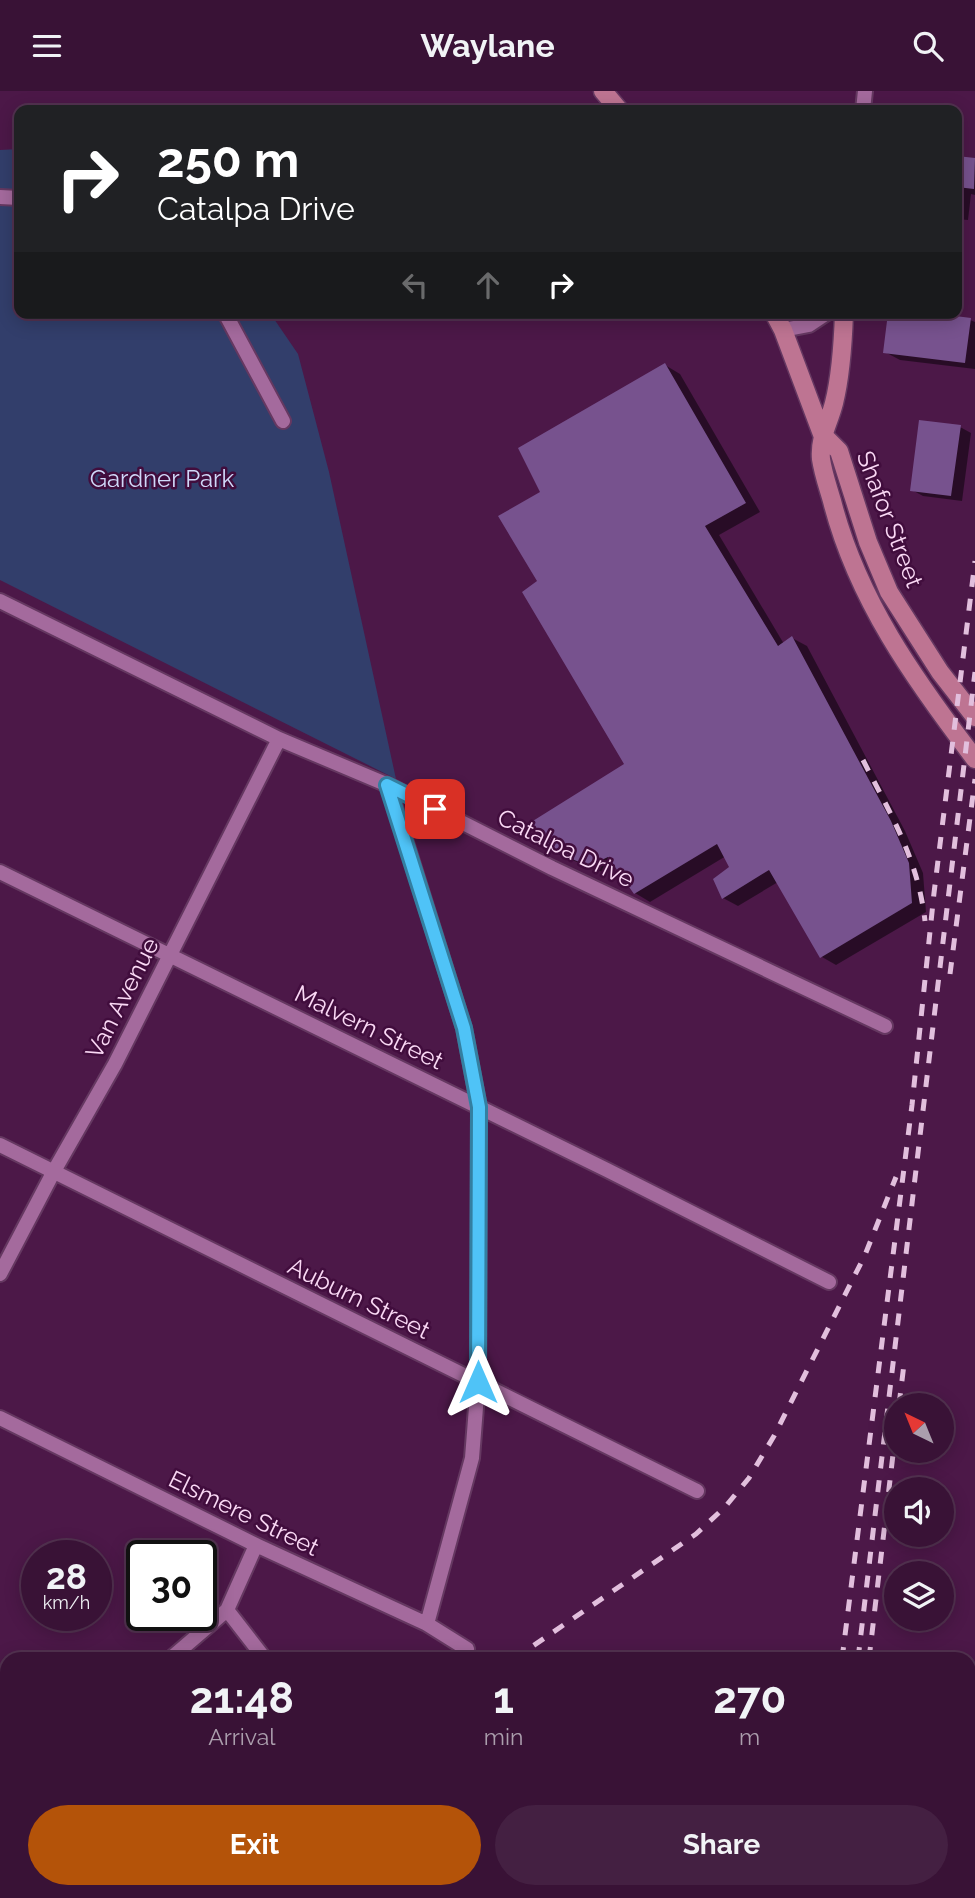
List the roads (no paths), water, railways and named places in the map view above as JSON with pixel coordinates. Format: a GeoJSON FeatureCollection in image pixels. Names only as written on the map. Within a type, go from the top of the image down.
{"type":"FeatureCollection","features":[{"type":"Feature","properties":{"kind":"main road"},"geometry":{"type":"LineString","coordinates":[[603,91],[615,105]]}},
{"type":"Feature","properties":{"kind":"main road"},"geometry":{"type":"LineString","coordinates":[[777,319],[822,434]]}},
{"type":"Feature","properties":{"kind":"main road"},"geometry":{"type":"LineString","coordinates":[[822,434],[834,403],[843,319]]}},
{"type":"Feature","properties":{"kind":"main road","name":"Shafor Street"},"geometry":{"type":"LineString","coordinates":[[822,434],[839,451],[868,542],[889,591],[926,651],[975,717]]}},
{"type":"Feature","properties":{"kind":"main road","name":"Shafor Street"},"geometry":{"type":"LineString","coordinates":[[822,434],[821,460],[839,530],[859,582],[898,652],[975,759]]}},
{"type":"Feature","properties":{"kind":"street"},"geometry":{"type":"LineString","coordinates":[[228,319],[283,421]]}},
{"type":"Feature","properties":{"kind":"street"},"geometry":{"type":"LineString","coordinates":[[783,330],[809,325],[818,319]]}},
{"type":"Feature","properties":{"kind":"street","name":"Catalpa Drive"},"geometry":{"type":"LineString","coordinates":[[0,601],[279,739],[387,785],[552,868],[885,1026]]}},
{"type":"Feature","properties":{"kind":"street","name":"Van Avenue"},"geometry":{"type":"LineString","coordinates":[[0,1274],[54,1171],[115,1064],[279,739]]}},
{"type":"Feature","properties":{"kind":"street"},"geometry":{"type":"LineString","coordinates":[[387,785],[464,1028],[479,1107],[478,1382],[472,1458],[427,1623]]}},
{"type":"Feature","properties":{"kind":"street","name":"Malvern Street"},"geometry":{"type":"LineString","coordinates":[[0,872],[829,1282]]}},
{"type":"Feature","properties":{"kind":"street","name":"Auburn Street"},"geometry":{"type":"LineString","coordinates":[[0,1145],[697,1491]]}},
{"type":"Feature","properties":{"kind":"street","name":"Elsmere Street"},"geometry":{"type":"LineString","coordinates":[[0,1418],[256,1545],[427,1623],[467,1649]]}},
{"type":"Feature","properties":{"kind":"street"},"geometry":{"type":"LineString","coordinates":[[178,1652],[227,1610],[256,1545]]}},
{"type":"Feature","properties":{"kind":"street"},"geometry":{"type":"LineString","coordinates":[[227,1610],[260,1652]]}},
{"type":"Feature","properties":{"kind":"railway"},"geometry":{"type":"LineString","coordinates":[[843,1652],[912,1105],[934,893],[975,561]]}},
{"type":"Feature","properties":{"kind":"railway"},"geometry":{"type":"LineString","coordinates":[[859,1652],[975,672]]}},
{"type":"Feature","properties":{"kind":"railway"},"geometry":{"type":"LineString","coordinates":[[863,760],[910,857],[925,921]]}},
{"type":"Feature","properties":{"kind":"railway"},"geometry":{"type":"LineString","coordinates":[[950,974],[975,779]]}},
{"type":"Feature","properties":{"kind":"railway"},"geometry":{"type":"LineString","coordinates":[[524,1652],[696,1534],[725,1507],[749,1478],[774,1436],[865,1255],[896,1177]]}},
{"type":"Feature","properties":{"kind":"railway"},"geometry":{"type":"LineString","coordinates":[[900,1393],[904,1364]]}},
{"type":"Feature","properties":{"kind":"railway"},"geometry":{"type":"LineString","coordinates":[[870,1652],[892,1463]]}},
{"type":"Feature","properties":{"kind":"park label","name":"Gardner Park"},"geometry":{"type":"Point","coordinates":[162,478]}}]}
